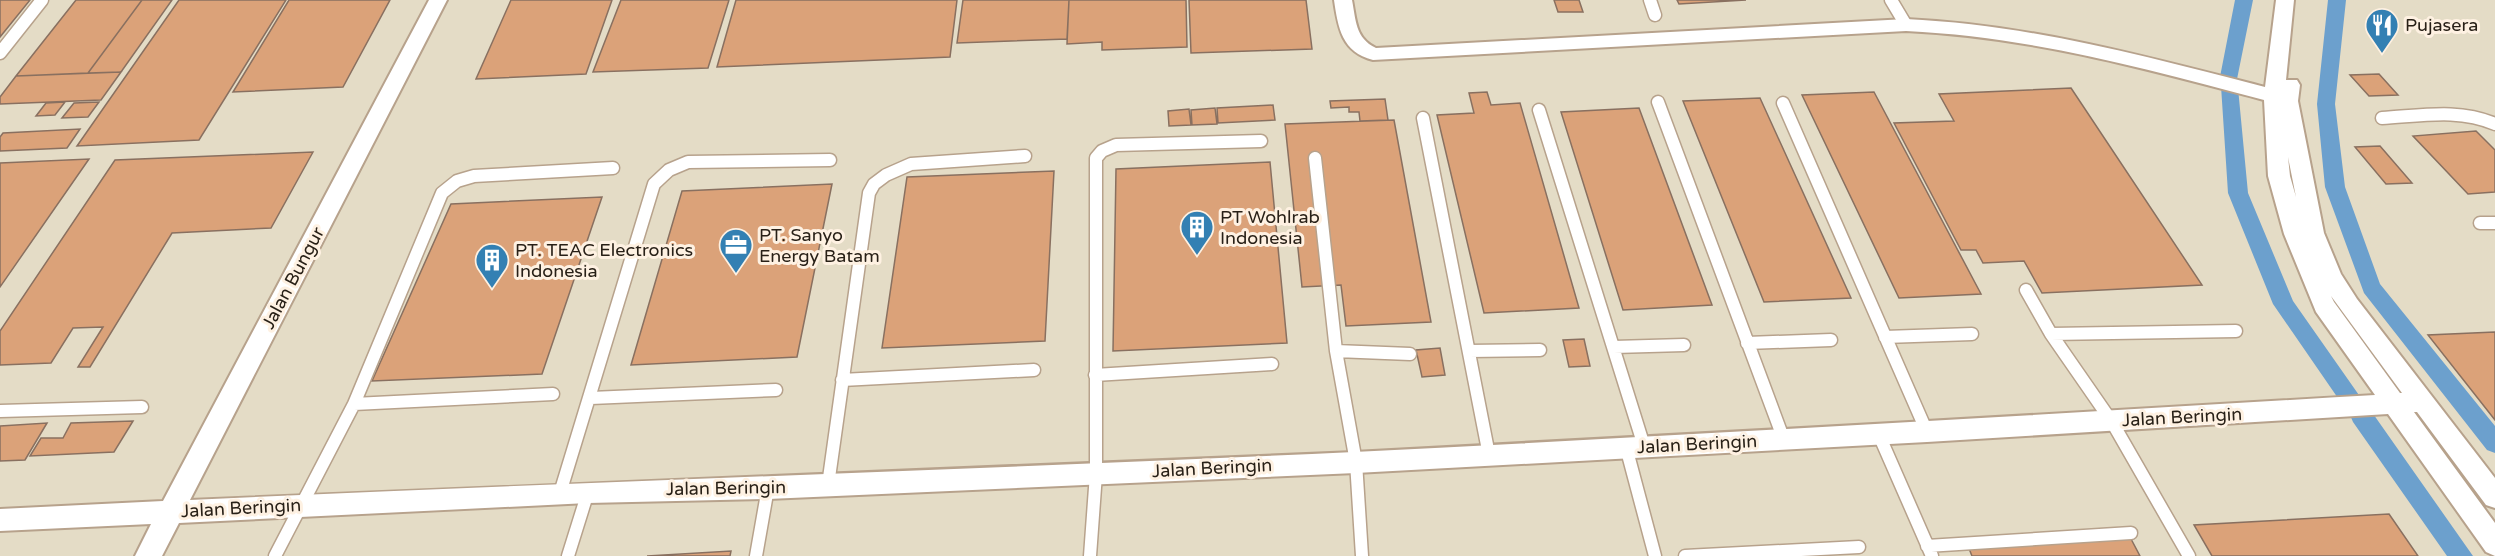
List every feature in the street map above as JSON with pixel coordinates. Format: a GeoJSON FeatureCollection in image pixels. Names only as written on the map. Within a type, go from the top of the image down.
{"type":"FeatureCollection","features":[{"type":"Feature","properties":{"kind":"street","name":"Jalan Bungur"},"geometry":{"type":"LineString","coordinates":[[148,556],[438,0]]}},
{"type":"Feature","properties":{"kind":"street"},"geometry":{"type":"LineString","coordinates":[[1343,0],[1349,38],[1362,50],[1372,54],[1906,25],[1988,29],[2067,42],[2274,96]]}},
{"type":"Feature","properties":{"kind":"street"},"geometry":{"type":"LineString","coordinates":[[2285,0],[2274,96],[2279,176],[2295,234],[2324,306],[2492,536]]}},
{"type":"Feature","properties":{"kind":"street"},"geometry":{"type":"LineString","coordinates":[[2300,0],[2288,101],[2313,233],[2331,277],[2349,305],[2495,497]]}},
{"type":"Feature","properties":{"kind":"street","name":"Jalan Beringin"},"geometry":{"type":"LineString","coordinates":[[0,520],[560,493],[768,488],[1356,462],[2112,422],[2423,402]]}},
{"type":"Feature","properties":{"kind":"lane"},"geometry":{"type":"LineString","coordinates":[[0,53],[42,0]]}},
{"type":"Feature","properties":{"kind":"lane"},"geometry":{"type":"LineString","coordinates":[[1650,0],[1655,15]]}},
{"type":"Feature","properties":{"kind":"lane"},"geometry":{"type":"LineString","coordinates":[[1891,0],[1906,25]]}},
{"type":"Feature","properties":{"kind":"lane"},"geometry":{"type":"LineString","coordinates":[[1658,102],[1784,440]]}},
{"type":"Feature","properties":{"kind":"lane"},"geometry":{"type":"LineString","coordinates":[[1783,103],[1927,432]]}},
{"type":"Feature","properties":{"kind":"lane"},"geometry":{"type":"LineString","coordinates":[[1539,110],[1614,347],[1655,556]]}},
{"type":"Feature","properties":{"kind":"lane"},"geometry":{"type":"LineString","coordinates":[[2382,118],[2468,115],[2484,117],[2495,124]]}},
{"type":"Feature","properties":{"kind":"lane"},"geometry":{"type":"LineString","coordinates":[[1423,118],[1489,455]]}},
{"type":"Feature","properties":{"kind":"lane"},"geometry":{"type":"LineString","coordinates":[[1090,556],[1096,474],[1096,158],[1098,154],[1116,145],[1261,141]]}},
{"type":"Feature","properties":{"kind":"lane"},"geometry":{"type":"LineString","coordinates":[[828,485],[869,193],[874,184],[886,175],[910,164],[1024,156]]}},
{"type":"Feature","properties":{"kind":"lane"},"geometry":{"type":"LineString","coordinates":[[1315,158],[1336,351],[1356,462],[1362,556]]}},
{"type":"Feature","properties":{"kind":"lane"},"geometry":{"type":"LineString","coordinates":[[560,493],[591,398],[654,184],[669,170],[688,162],[830,160]]}},
{"type":"Feature","properties":{"kind":"lane"},"geometry":{"type":"LineString","coordinates":[[275,556],[354,404],[442,193],[448,187],[474,177],[612,168]]}},
{"type":"Feature","properties":{"kind":"lane"},"geometry":{"type":"LineString","coordinates":[[2480,223],[2495,223]]}},
{"type":"Feature","properties":{"kind":"lane"},"geometry":{"type":"LineString","coordinates":[[2026,290],[2051,334],[2112,422],[2189,556]]}},
{"type":"Feature","properties":{"kind":"lane"},"geometry":{"type":"LineString","coordinates":[[2051,334],[2236,331]]}},
{"type":"Feature","properties":{"kind":"lane"},"geometry":{"type":"LineString","coordinates":[[1885,337],[1972,334]]}},
{"type":"Feature","properties":{"kind":"lane"},"geometry":{"type":"LineString","coordinates":[[1747,343],[1831,340]]}},
{"type":"Feature","properties":{"kind":"lane"},"geometry":{"type":"LineString","coordinates":[[1614,347],[1684,345]]}},
{"type":"Feature","properties":{"kind":"lane"},"geometry":{"type":"LineString","coordinates":[[1469,351],[1540,350]]}},
{"type":"Feature","properties":{"kind":"lane"},"geometry":{"type":"LineString","coordinates":[[1336,351],[1410,354]]}},
{"type":"Feature","properties":{"kind":"lane"},"geometry":{"type":"LineString","coordinates":[[1095,375],[1272,364]]}},
{"type":"Feature","properties":{"kind":"lane"},"geometry":{"type":"LineString","coordinates":[[842,380],[1034,370]]}},
{"type":"Feature","properties":{"kind":"lane"},"geometry":{"type":"LineString","coordinates":[[591,398],[776,390]]}},
{"type":"Feature","properties":{"kind":"lane"},"geometry":{"type":"LineString","coordinates":[[354,404],[553,394]]}},
{"type":"Feature","properties":{"kind":"lane"},"geometry":{"type":"LineString","coordinates":[[0,411],[142,407]]}},
{"type":"Feature","properties":{"kind":"lane"},"geometry":{"type":"LineString","coordinates":[[1879,435],[1930,551],[2131,533]]}},
{"type":"Feature","properties":{"kind":"lane"},"geometry":{"type":"LineString","coordinates":[[756,556],[768,488]]}},
{"type":"Feature","properties":{"kind":"lane"},"geometry":{"type":"LineString","coordinates":[[568,556],[588,492]]}},
{"type":"Feature","properties":{"kind":"lane"},"geometry":{"type":"LineString","coordinates":[[1685,556],[1858,547]]}},
{"type":"Feature","properties":{"kind":"shaded area"},"geometry":{"type":"Polygon","coordinates":[[[0,0],[2495,0],[2495,556],[0,556],[0,0]]]}},
{"type":"Feature","properties":{"kind":"building"},"geometry":{"type":"Polygon","coordinates":[[[0,0],[30,0],[0,37],[0,0]]]}},
{"type":"Feature","properties":{"kind":"building"},"geometry":{"type":"Polygon","coordinates":[[[76,0],[142,0],[88,73],[16,76],[76,0]]]}},
{"type":"Feature","properties":{"kind":"building"},"geometry":{"type":"Polygon","coordinates":[[[142,0],[172,0],[121,72],[88,73],[142,0]]]}},
{"type":"Feature","properties":{"kind":"building"},"geometry":{"type":"Polygon","coordinates":[[[179,0],[286,0],[199,140],[77,146],[179,0]]]}},
{"type":"Feature","properties":{"kind":"building"},"geometry":{"type":"Polygon","coordinates":[[[289,0],[390,0],[343,87],[233,92],[289,0]]]}},
{"type":"Feature","properties":{"kind":"building"},"geometry":{"type":"Polygon","coordinates":[[[511,0],[612,0],[586,74],[476,79],[511,0]]]}},
{"type":"Feature","properties":{"kind":"building"},"geometry":{"type":"Polygon","coordinates":[[[621,0],[729,0],[708,68],[593,72],[621,0]]]}},
{"type":"Feature","properties":{"kind":"building"},"geometry":{"type":"Polygon","coordinates":[[[736,0],[957,0],[950,57],[717,67],[736,0]]]}},
{"type":"Feature","properties":{"kind":"building"},"geometry":{"type":"Polygon","coordinates":[[[963,0],[1069,0],[1067,39],[957,43],[963,0]]]}},
{"type":"Feature","properties":{"kind":"building"},"geometry":{"type":"Polygon","coordinates":[[[1069,0],[1186,0],[1187,47],[1102,50],[1102,42],[1067,44],[1069,0]]]}},
{"type":"Feature","properties":{"kind":"building"},"geometry":{"type":"Polygon","coordinates":[[[1189,0],[1306,0],[1312,49],[1191,53],[1189,0]]]}},
{"type":"Feature","properties":{"kind":"building"},"geometry":{"type":"Polygon","coordinates":[[[1554,0],[1579,0],[1583,12],[1558,12],[1554,0]]]}},
{"type":"Feature","properties":{"kind":"building"},"geometry":{"type":"Polygon","coordinates":[[[1677,0],[1746,0],[1679,4],[1677,0]]]}},
{"type":"Feature","properties":{"kind":"building"},"geometry":{"type":"Polygon","coordinates":[[[121,72],[101,100],[0,104],[0,97],[16,76],[121,72]]]}},
{"type":"Feature","properties":{"kind":"building"},"geometry":{"type":"Polygon","coordinates":[[[2379,74],[2398,95],[2369,96],[2350,75],[2379,74]]]}},
{"type":"Feature","properties":{"kind":"building"},"geometry":{"type":"Polygon","coordinates":[[[2071,88],[2202,285],[2042,293],[2024,261],[1983,263],[1976,250],[1961,250],[1894,123],[1954,121],[1939,94],[2071,88]]]}},
{"type":"Feature","properties":{"kind":"building"},"geometry":{"type":"Polygon","coordinates":[[[1487,92],[1491,105],[1520,103],[1579,308],[1484,313],[1437,115],[1474,113],[1469,93],[1487,92]]]}},
{"type":"Feature","properties":{"kind":"building"},"geometry":{"type":"Polygon","coordinates":[[[1874,92],[1981,294],[1899,298],[1802,95],[1874,92]]]}},
{"type":"Feature","properties":{"kind":"building"},"geometry":{"type":"Polygon","coordinates":[[[1760,98],[1851,298],[1764,302],[1683,101],[1760,98]]]}},
{"type":"Feature","properties":{"kind":"building"},"geometry":{"type":"Polygon","coordinates":[[[1385,99],[1388,120],[1360,121],[1359,112],[1349,112],[1349,107],[1331,108],[1330,101],[1385,99]]]}},
{"type":"Feature","properties":{"kind":"building"},"geometry":{"type":"Polygon","coordinates":[[[65,102],[55,115],[36,116],[46,103],[65,102]]]}},
{"type":"Feature","properties":{"kind":"building"},"geometry":{"type":"Polygon","coordinates":[[[99,102],[88,117],[62,118],[74,103],[99,102]]]}},
{"type":"Feature","properties":{"kind":"building"},"geometry":{"type":"Polygon","coordinates":[[[1273,105],[1275,120],[1218,123],[1217,108],[1273,105]]]}},
{"type":"Feature","properties":{"kind":"building"},"geometry":{"type":"Polygon","coordinates":[[[1215,108],[1217,124],[1192,125],[1191,110],[1215,108]]]}},
{"type":"Feature","properties":{"kind":"building"},"geometry":{"type":"Polygon","coordinates":[[[1639,108],[1712,305],[1623,310],[1561,112],[1639,108]]]}},
{"type":"Feature","properties":{"kind":"building"},"geometry":{"type":"Polygon","coordinates":[[[1189,109],[1191,125],[1169,126],[1168,111],[1189,109]]]}},
{"type":"Feature","properties":{"kind":"building"},"geometry":{"type":"Polygon","coordinates":[[[1394,120],[1431,322],[1346,326],[1341,285],[1302,287],[1285,124],[1394,120]]]}},
{"type":"Feature","properties":{"kind":"building"},"geometry":{"type":"Polygon","coordinates":[[[80,129],[67,148],[0,151],[0,137],[3,133],[80,129]]]}},
{"type":"Feature","properties":{"kind":"building"},"geometry":{"type":"Polygon","coordinates":[[[2476,131],[2495,150],[2495,192],[2468,194],[2413,136],[2476,131]]]}},
{"type":"Feature","properties":{"kind":"building"},"geometry":{"type":"Polygon","coordinates":[[[2380,146],[2412,183],[2386,184],[2355,147],[2380,146]]]}},
{"type":"Feature","properties":{"kind":"building"},"geometry":{"type":"Polygon","coordinates":[[[313,152],[271,228],[172,233],[90,367],[78,367],[103,327],[73,328],[51,363],[0,365],[0,331],[115,160],[313,152]]]}},
{"type":"Feature","properties":{"kind":"building"},"geometry":{"type":"Polygon","coordinates":[[[89,159],[0,287],[0,163],[89,159]]]}},
{"type":"Feature","properties":{"kind":"building","name":"PT Wohlrab Indonesia"},"geometry":{"type":"Polygon","coordinates":[[[1270,162],[1287,343],[1113,351],[1116,169],[1270,162]]]}},
{"type":"Feature","properties":{"kind":"building"},"geometry":{"type":"Polygon","coordinates":[[[1054,171],[1045,341],[882,348],[907,177],[1054,171]]]}},
{"type":"Feature","properties":{"kind":"building","name":"PT. Sanyo Energy Batam"},"geometry":{"type":"Polygon","coordinates":[[[832,184],[797,357],[631,365],[682,191],[832,184]]]}},
{"type":"Feature","properties":{"kind":"building","name":"PT. TEAC Electronics Indonesia"},"geometry":{"type":"Polygon","coordinates":[[[602,197],[542,374],[372,381],[451,204],[602,197]]]}},
{"type":"Feature","properties":{"kind":"building"},"geometry":{"type":"Polygon","coordinates":[[[2495,332],[2495,420],[2428,335],[2495,332]]]}},
{"type":"Feature","properties":{"kind":"building"},"geometry":{"type":"Polygon","coordinates":[[[1584,339],[1590,366],[1569,367],[1563,340],[1584,339]]]}},
{"type":"Feature","properties":{"kind":"building"},"geometry":{"type":"Polygon","coordinates":[[[1440,348],[1445,375],[1422,377],[1416,350],[1440,348]]]}},
{"type":"Feature","properties":{"kind":"building"},"geometry":{"type":"Polygon","coordinates":[[[133,421],[114,452],[30,456],[41,438],[63,438],[71,423],[133,421]]]}},
{"type":"Feature","properties":{"kind":"building"},"geometry":{"type":"Polygon","coordinates":[[[47,423],[25,460],[0,461],[0,426],[47,423]]]}},
{"type":"Feature","properties":{"kind":"building"},"geometry":{"type":"Polygon","coordinates":[[[2389,514],[2418,556],[2212,556],[2194,525],[2389,514]]]}},
{"type":"Feature","properties":{"kind":"building"},"geometry":{"type":"Polygon","coordinates":[[[2130,537],[2140,556],[1972,556],[1968,546],[2130,537]]]}},
{"type":"Feature","properties":{"kind":"building"},"geometry":{"type":"Polygon","coordinates":[[[731,551],[730,556],[647,556],[731,551]]]}},
{"type":"Feature","properties":{"kind":"waterway"},"geometry":{"type":"LineString","coordinates":[[2228,82],[2244,0]]}},
{"type":"Feature","properties":{"kind":"waterway"},"geometry":{"type":"LineString","coordinates":[[2337,0],[2326,104],[2335,187],[2371,287],[2495,443]]}},
{"type":"Feature","properties":{"kind":"waterway"},"geometry":{"type":"LineString","coordinates":[[2229,88],[2238,193],[2284,304],[2350,398]]}},
{"type":"Feature","properties":{"kind":"waterway"},"geometry":{"type":"LineString","coordinates":[[2361,415],[2461,556]]}},
{"type":"Feature","properties":{"kind":"place","name":"Pujasera"},"geometry":{"type":"Point","coordinates":[2382,54]}},
{"type":"Feature","properties":{"kind":"place","name":"PT Wohlrab Indonesia"},"geometry":{"type":"Point","coordinates":[1197,256]}},
{"type":"Feature","properties":{"kind":"place","name":"PT. Sanyo Energy Batam"},"geometry":{"type":"Point","coordinates":[736,274]}},
{"type":"Feature","properties":{"kind":"place","name":"PT. TEAC Electronics Indonesia"},"geometry":{"type":"Point","coordinates":[492,289]}}]}
